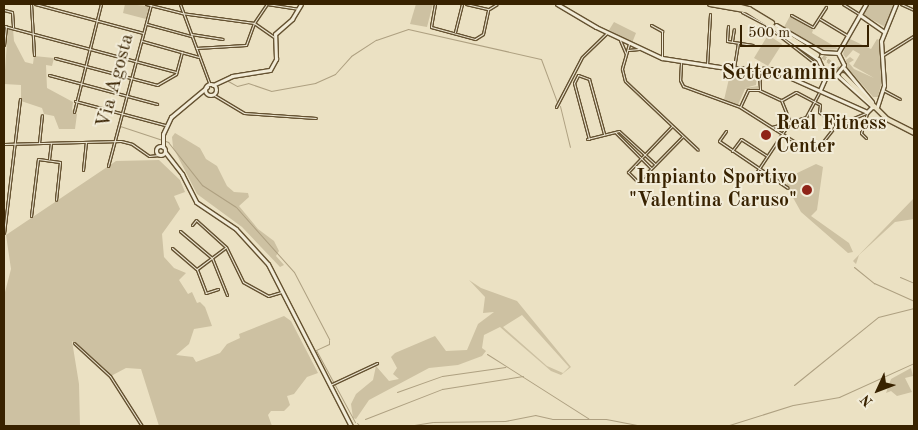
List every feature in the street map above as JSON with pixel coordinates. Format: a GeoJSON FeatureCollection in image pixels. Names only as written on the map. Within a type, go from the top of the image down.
{"type":"FeatureCollection","features":[{"type":"Feature","properties":{"kind":"main road"},"geometry":{"type":"LineString","coordinates":[[710,4],[740,5],[776,25],[818,54],[745,10],[727,5]]}},
{"type":"Feature","properties":{"kind":"main road"},"geometry":{"type":"LineString","coordinates":[[876,108],[872,102],[844,74],[876,108],[892,120],[914,132]]}},
{"type":"Feature","properties":{"kind":"street"},"geometry":{"type":"LineString","coordinates":[[31,4],[34,55]]}},
{"type":"Feature","properties":{"kind":"street"},"geometry":{"type":"LineString","coordinates":[[35,4],[144,33]]}},
{"type":"Feature","properties":{"kind":"street"},"geometry":{"type":"LineString","coordinates":[[74,112],[75,101],[101,4]]}},
{"type":"Feature","properties":{"kind":"street"},"geometry":{"type":"LineString","coordinates":[[146,4],[182,13],[254,23],[274,37]]}},
{"type":"Feature","properties":{"kind":"street","name":"Via Agosta"},"geometry":{"type":"LineString","coordinates":[[108,166],[151,4]]}},
{"type":"Feature","properties":{"kind":"street"},"geometry":{"type":"LineString","coordinates":[[180,4],[210,85],[216,89]]}},
{"type":"Feature","properties":{"kind":"street"},"geometry":{"type":"LineString","coordinates":[[196,48],[246,45],[254,23],[267,4],[298,9]]}},
{"type":"Feature","properties":{"kind":"street"},"geometry":{"type":"LineString","coordinates":[[292,8],[293,4]]}},
{"type":"Feature","properties":{"kind":"street"},"geometry":{"type":"LineString","coordinates":[[158,155],[166,126],[176,112],[210,85],[219,83],[232,76],[270,70],[276,59],[274,37],[301,4]]}},
{"type":"Feature","properties":{"kind":"street"},"geometry":{"type":"LineString","coordinates":[[435,4],[430,26],[455,34],[481,37],[488,10],[497,4]]}},
{"type":"Feature","properties":{"kind":"street"},"geometry":{"type":"LineString","coordinates":[[455,34],[462,4]]}},
{"type":"Feature","properties":{"kind":"street"},"geometry":{"type":"LineString","coordinates":[[466,4],[488,10]]}},
{"type":"Feature","properties":{"kind":"street"},"geometry":{"type":"LineString","coordinates":[[557,4],[629,44],[662,58],[707,66],[760,67],[778,71],[867,112]]}},
{"type":"Feature","properties":{"kind":"street"},"geometry":{"type":"LineString","coordinates":[[843,4],[884,30]]}},
{"type":"Feature","properties":{"kind":"street"},"geometry":{"type":"LineString","coordinates":[[838,52],[866,4]]}},
{"type":"Feature","properties":{"kind":"street"},"geometry":{"type":"LineString","coordinates":[[681,62],[680,80],[683,86],[740,106],[803,148],[814,149],[838,124],[876,108],[883,90],[882,56],[884,30],[896,4]]}},
{"type":"Feature","properties":{"kind":"street"},"geometry":{"type":"LineString","coordinates":[[902,4],[914,10]]}},
{"type":"Feature","properties":{"kind":"street"},"geometry":{"type":"LineString","coordinates":[[727,5],[754,17],[821,67],[827,74],[835,75],[876,108]]}},
{"type":"Feature","properties":{"kind":"street"},"geometry":{"type":"LineString","coordinates":[[791,15],[812,28],[826,6]]}},
{"type":"Feature","properties":{"kind":"street"},"geometry":{"type":"LineString","coordinates":[[4,10],[12,12],[13,28]]}},
{"type":"Feature","properties":{"kind":"street"},"geometry":{"type":"LineString","coordinates":[[707,66],[710,14]]}},
{"type":"Feature","properties":{"kind":"street"},"geometry":{"type":"LineString","coordinates":[[819,19],[848,36]]}},
{"type":"Feature","properties":{"kind":"street"},"geometry":{"type":"LineString","coordinates":[[762,20],[820,62],[821,67]]}},
{"type":"Feature","properties":{"kind":"street"},"geometry":{"type":"LineString","coordinates":[[146,24],[192,35],[223,39]]}},
{"type":"Feature","properties":{"kind":"street"},"geometry":{"type":"LineString","coordinates":[[651,25],[662,31],[662,58]]}},
{"type":"Feature","properties":{"kind":"street"},"geometry":{"type":"LineString","coordinates":[[776,25],[828,52],[838,52],[844,59],[844,67],[858,83],[873,99],[880,97]]}},
{"type":"Feature","properties":{"kind":"street"},"geometry":{"type":"LineString","coordinates":[[4,45],[5,26],[176,72]]}},
{"type":"Feature","properties":{"kind":"street"},"geometry":{"type":"LineString","coordinates":[[728,26],[727,41],[753,44]]}},
{"type":"Feature","properties":{"kind":"street"},"geometry":{"type":"LineString","coordinates":[[732,42],[734,29]]}},
{"type":"Feature","properties":{"kind":"street"},"geometry":{"type":"LineString","coordinates":[[556,107],[582,57],[607,32]]}},
{"type":"Feature","properties":{"kind":"street"},"geometry":{"type":"LineString","coordinates":[[615,36],[627,50]]}},
{"type":"Feature","properties":{"kind":"street"},"geometry":{"type":"LineString","coordinates":[[882,56],[914,36]]}},
{"type":"Feature","properties":{"kind":"street"},"geometry":{"type":"LineString","coordinates":[[141,41],[200,57]]}},
{"type":"Feature","properties":{"kind":"street"},"geometry":{"type":"LineString","coordinates":[[734,68],[738,43]]}},
{"type":"Feature","properties":{"kind":"street"},"geometry":{"type":"LineString","coordinates":[[629,44],[622,69],[624,79],[698,150]]}},
{"type":"Feature","properties":{"kind":"street"},"geometry":{"type":"LineString","coordinates":[[627,50],[639,49]]}},
{"type":"Feature","properties":{"kind":"street"},"geometry":{"type":"LineString","coordinates":[[55,58],[157,85],[176,72],[182,52]]}},
{"type":"Feature","properties":{"kind":"street"},"geometry":{"type":"LineString","coordinates":[[820,62],[828,52]]}},
{"type":"Feature","properties":{"kind":"street"},"geometry":{"type":"LineString","coordinates":[[760,67],[758,80],[761,91]]}},
{"type":"Feature","properties":{"kind":"street"},"geometry":{"type":"LineString","coordinates":[[835,75],[844,67]]}},
{"type":"Feature","properties":{"kind":"street"},"geometry":{"type":"LineString","coordinates":[[772,127],[806,117],[827,74]]}},
{"type":"Feature","properties":{"kind":"street"},"geometry":{"type":"LineString","coordinates":[[49,75],[157,104]]}},
{"type":"Feature","properties":{"kind":"street"},"geometry":{"type":"LineString","coordinates":[[604,134],[589,79],[578,75],[574,84],[588,139],[620,131],[655,164]]}},
{"type":"Feature","properties":{"kind":"street"},"geometry":{"type":"LineString","coordinates":[[214,95],[219,83]]}},
{"type":"Feature","properties":{"kind":"street"},"geometry":{"type":"LineString","coordinates":[[858,83],[872,102]]}},
{"type":"Feature","properties":{"kind":"street"},"geometry":{"type":"LineString","coordinates":[[207,93],[210,85]]}},
{"type":"Feature","properties":{"kind":"street"},"geometry":{"type":"LineString","coordinates":[[740,106],[747,90],[761,91],[781,100],[790,122]]}},
{"type":"Feature","properties":{"kind":"street"},"geometry":{"type":"LineString","coordinates":[[883,90],[900,99]]}},
{"type":"Feature","properties":{"kind":"street"},"geometry":{"type":"LineString","coordinates":[[781,100],[794,92],[821,105],[819,112],[838,124]]}},
{"type":"Feature","properties":{"kind":"street"},"geometry":{"type":"LineString","coordinates":[[199,94],[207,93],[214,95],[245,113],[316,118]]}},
{"type":"Feature","properties":{"kind":"street"},"geometry":{"type":"LineString","coordinates":[[4,234],[20,99]]}},
{"type":"Feature","properties":{"kind":"street"},"geometry":{"type":"LineString","coordinates":[[75,101],[166,126]]}},
{"type":"Feature","properties":{"kind":"street"},"geometry":{"type":"LineString","coordinates":[[866,138],[861,132],[867,112]]}},
{"type":"Feature","properties":{"kind":"street"},"geometry":{"type":"LineString","coordinates":[[39,143],[42,114]]}},
{"type":"Feature","properties":{"kind":"street"},"geometry":{"type":"LineString","coordinates":[[752,179],[790,122]]}},
{"type":"Feature","properties":{"kind":"street"},"geometry":{"type":"LineString","coordinates":[[672,126],[628,172],[638,182],[683,136]]}},
{"type":"Feature","properties":{"kind":"street"},"geometry":{"type":"LineString","coordinates":[[726,131],[719,141],[788,188]]}},
{"type":"Feature","properties":{"kind":"street"},"geometry":{"type":"LineString","coordinates":[[614,132],[652,168]]}},
{"type":"Feature","properties":{"kind":"street"},"geometry":{"type":"LineString","coordinates":[[625,143],[628,139]]}},
{"type":"Feature","properties":{"kind":"street"},"geometry":{"type":"LineString","coordinates":[[732,151],[741,139],[767,157]]}},
{"type":"Feature","properties":{"kind":"street"},"geometry":{"type":"LineString","coordinates":[[4,144],[115,141],[130,143],[148,156],[166,152]]}},
{"type":"Feature","properties":{"kind":"street"},"geometry":{"type":"LineString","coordinates":[[625,143],[630,141]]}},
{"type":"Feature","properties":{"kind":"street"},"geometry":{"type":"LineString","coordinates":[[83,170],[86,142]]}},
{"type":"Feature","properties":{"kind":"street"},"geometry":{"type":"LineString","coordinates":[[49,161],[51,143]]}},
{"type":"Feature","properties":{"kind":"street"},"geometry":{"type":"LineString","coordinates":[[161,147],[182,174],[196,202],[234,227],[263,258],[333,384],[351,426]]}},
{"type":"Feature","properties":{"kind":"street"},"geometry":{"type":"LineString","coordinates":[[158,155],[169,158]]}},
{"type":"Feature","properties":{"kind":"street"},"geometry":{"type":"LineString","coordinates":[[31,216],[38,159],[60,162],[56,200]]}},
{"type":"Feature","properties":{"kind":"street"},"geometry":{"type":"LineString","coordinates":[[192,225],[196,220],[226,247],[243,282],[269,297],[282,292]]}},
{"type":"Feature","properties":{"kind":"street"},"geometry":{"type":"LineString","coordinates":[[180,231],[212,258],[227,296]]}},
{"type":"Feature","properties":{"kind":"street"},"geometry":{"type":"LineString","coordinates":[[197,269],[226,247]]}},
{"type":"Feature","properties":{"kind":"street"},"geometry":{"type":"LineString","coordinates":[[172,248],[197,269],[206,293],[218,289]]}},
{"type":"Feature","properties":{"kind":"street"},"geometry":{"type":"LineString","coordinates":[[74,343],[110,376],[142,426]]}},
{"type":"Feature","properties":{"kind":"street"},"geometry":{"type":"LineString","coordinates":[[333,384],[377,363]]}},
{"type":"Feature","properties":{"kind":"shaded area"},"geometry":{"type":"Polygon","coordinates":[[[125,4],[149,6],[146,19],[123,13],[125,4]]]}},
{"type":"Feature","properties":{"kind":"shaded area"},"geometry":{"type":"Polygon","coordinates":[[[416,4],[433,4],[427,27],[410,24],[416,4]]]}},
{"type":"Feature","properties":{"kind":"shaded area"},"geometry":{"type":"Polygon","coordinates":[[[868,4],[894,4],[885,27],[862,14],[868,4]]]}},
{"type":"Feature","properties":{"kind":"shaded area"},"geometry":{"type":"Polygon","coordinates":[[[790,16],[813,30],[812,33],[839,49],[822,50],[784,27],[790,16]]]}},
{"type":"Feature","properties":{"kind":"shaded area"},"geometry":{"type":"Polygon","coordinates":[[[614,22],[636,33],[632,43],[609,30],[614,22]]]}},
{"type":"Feature","properties":{"kind":"shaded area"},"geometry":{"type":"Polygon","coordinates":[[[8,28],[13,29],[14,41],[25,62],[33,64],[34,56],[54,58],[52,66],[46,65],[47,88],[73,102],[72,110],[77,114],[75,129],[59,129],[54,116],[44,114],[42,108],[21,101],[21,85],[4,84],[8,28]]]}},
{"type":"Feature","properties":{"kind":"shaded area"},"geometry":{"type":"Polygon","coordinates":[[[768,35],[782,44],[768,66],[754,58],[768,35]]]}},
{"type":"Feature","properties":{"kind":"shaded area"},"geometry":{"type":"Polygon","coordinates":[[[848,38],[871,49],[877,39],[881,41],[882,81],[878,97],[873,97],[847,67],[846,60],[850,57],[854,60],[849,63],[854,69],[874,78],[853,66],[860,54],[853,50],[846,58],[843,54],[848,38]]]}},
{"type":"Feature","properties":{"kind":"shaded area"},"geometry":{"type":"Polygon","coordinates":[[[758,69],[756,85],[745,88],[758,86],[758,89],[745,89],[738,105],[724,100],[731,70],[758,69]]]}},
{"type":"Feature","properties":{"kind":"shaded area"},"geometry":{"type":"Polygon","coordinates":[[[175,133],[200,148],[206,159],[217,166],[227,186],[234,192],[248,193],[249,197],[239,206],[258,229],[274,241],[279,251],[276,256],[284,265],[280,267],[242,227],[197,194],[173,147],[172,137],[175,133]]]}},
{"type":"Feature","properties":{"kind":"shaded area"},"geometry":{"type":"Polygon","coordinates":[[[159,160],[180,180],[185,192],[174,196],[180,209],[162,234],[164,257],[174,268],[186,273],[179,280],[188,294],[192,292],[197,303],[200,302],[205,307],[212,326],[194,329],[189,344],[176,355],[193,357],[196,362],[220,353],[227,344],[240,338],[239,334],[284,316],[291,321],[318,373],[307,377],[294,394],[287,396],[290,405],[284,411],[271,411],[268,415],[272,426],[159,426],[141,369],[126,368],[111,376],[72,341],[79,384],[80,426],[4,426],[4,296],[11,269],[6,235],[116,161],[159,160]]]}},
{"type":"Feature","properties":{"kind":"shaded area"},"geometry":{"type":"Polygon","coordinates":[[[816,164],[823,167],[817,210],[811,216],[849,243],[853,252],[848,253],[801,212],[786,185],[793,175],[816,164]]]}},
{"type":"Feature","properties":{"kind":"shaded area"},"geometry":{"type":"Polygon","coordinates":[[[914,198],[914,219],[895,222],[859,255],[856,264],[853,261],[914,198]]]}},
{"type":"Feature","properties":{"kind":"shaded area"},"geometry":{"type":"Polygon","coordinates":[[[469,280],[481,288],[517,301],[571,367],[561,375],[551,371],[500,327],[484,335],[482,348],[486,351],[482,356],[458,365],[429,368],[369,400],[356,419],[353,418],[351,404],[356,394],[373,380],[376,366],[389,381],[399,379],[393,374],[397,368],[391,357],[395,353],[435,336],[446,351],[467,350],[478,324],[494,312],[483,313],[485,297],[469,280]],[[522,315],[503,327],[547,366],[563,373],[569,367],[522,315]]]}},
{"type":"Feature","properties":{"kind":"shaded area"},"geometry":{"type":"Polygon","coordinates":[[[911,368],[913,376],[905,378],[912,392],[897,396],[891,391],[886,393],[891,379],[911,368]]]}},
{"type":"Feature","properties":{"kind":"waterway"},"geometry":{"type":"LineString","coordinates":[[228,81],[237,86],[248,83],[271,91],[315,83],[335,74],[351,56],[376,40],[408,29],[541,59],[557,102]]}},
{"type":"Feature","properties":{"kind":"waterway"},"geometry":{"type":"LineString","coordinates":[[560,106],[570,147]]}},
{"type":"Feature","properties":{"kind":"waterway"},"geometry":{"type":"LineString","coordinates":[[120,126],[168,142],[202,185],[236,207],[294,272],[329,339]]}},
{"type":"Feature","properties":{"kind":"waterway"},"geometry":{"type":"LineString","coordinates":[[854,267],[874,283],[914,301]]}},
{"type":"Feature","properties":{"kind":"waterway"},"geometry":{"type":"LineString","coordinates":[[900,277],[914,283]]}},
{"type":"Feature","properties":{"kind":"waterway"},"geometry":{"type":"LineString","coordinates":[[794,385],[878,317],[914,308]]}},
{"type":"Feature","properties":{"kind":"waterway"},"geometry":{"type":"LineString","coordinates":[[329,340],[329,344],[316,350],[355,422]]}},
{"type":"Feature","properties":{"kind":"waterway"},"geometry":{"type":"LineString","coordinates":[[487,354],[588,418]]}},
{"type":"Feature","properties":{"kind":"waterway"},"geometry":{"type":"LineString","coordinates":[[726,426],[793,405],[839,397],[914,363]]}},
{"type":"Feature","properties":{"kind":"waterway"},"geometry":{"type":"LineString","coordinates":[[397,392],[442,376],[505,367]]}},
{"type":"Feature","properties":{"kind":"waterway"},"geometry":{"type":"LineString","coordinates":[[365,419],[442,389],[523,376]]}},
{"type":"Feature","properties":{"kind":"waterway"},"geometry":{"type":"LineString","coordinates":[[408,426],[433,422],[505,421],[535,415],[552,419],[606,419],[643,426]]}},
{"type":"Feature","properties":{"kind":"waterway"},"geometry":{"type":"LineString","coordinates":[[357,423],[360,426]]}},
{"type":"Feature","properties":{"kind":"tunnel"},"geometry":{"type":"LineString","coordinates":[[818,53],[844,73]]}},
{"type":"Feature","properties":{"kind":"place","name":"Real Fitness Center"},"geometry":{"type":"Point","coordinates":[766,135]}},
{"type":"Feature","properties":{"kind":"place","name":"Impianto Sportivo \"Valentina Caruso\""},"geometry":{"type":"Point","coordinates":[807,190]}},
{"type":"Feature","properties":{"kind":"district","name":"Settecamini"},"geometry":{"type":"Point","coordinates":[779,74]}}]}
